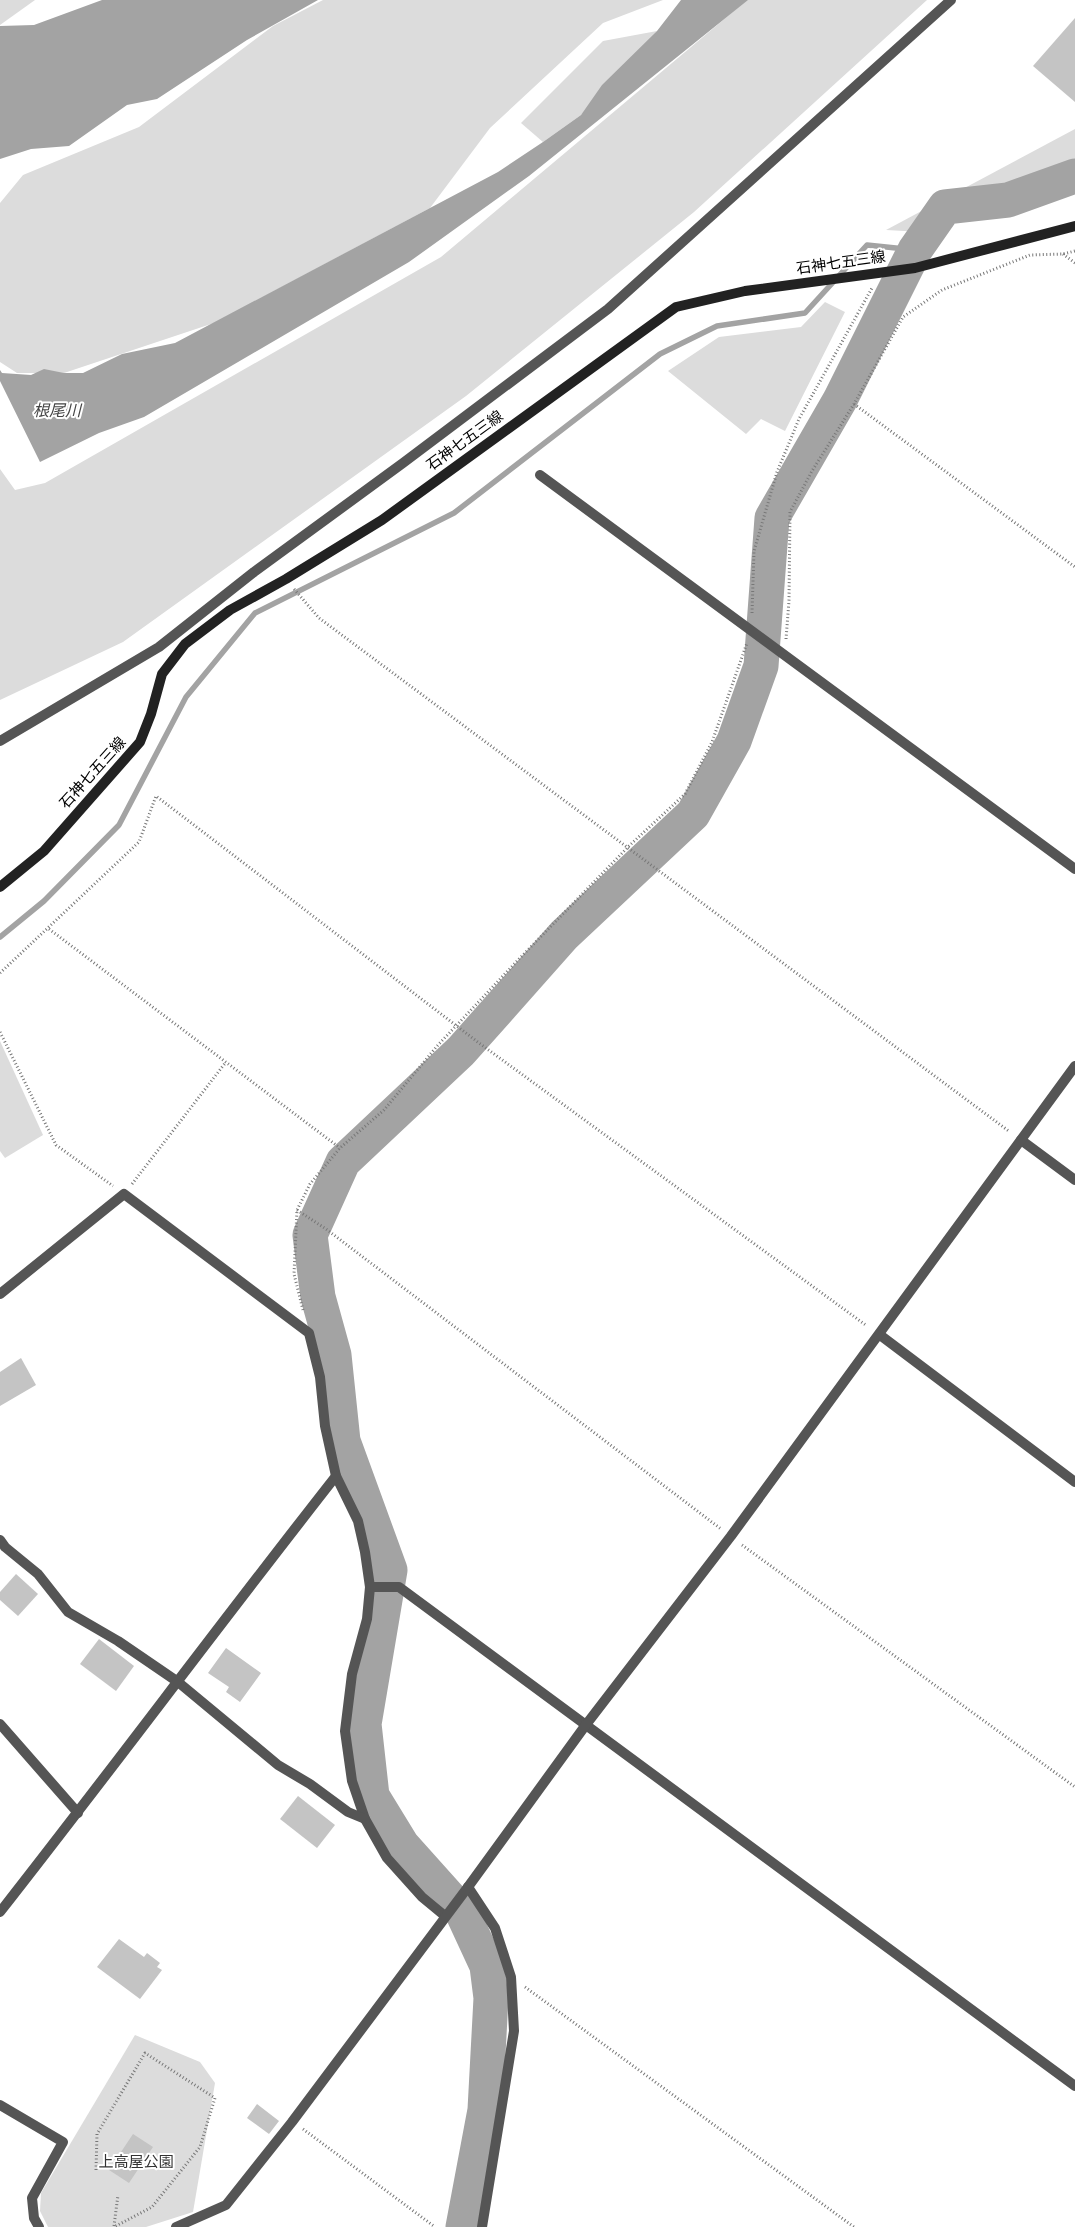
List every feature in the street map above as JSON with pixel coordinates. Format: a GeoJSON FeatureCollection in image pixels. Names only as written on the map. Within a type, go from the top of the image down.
{"type":"FeatureCollection","features":[{"type":"Feature","properties":{"kind":"main road","name":"石神七五三線"},"geometry":{"type":"LineString","coordinates":[[0,888],[44,851],[140,742],[151,714],[162,674],[185,644],[230,610],[286,579],[382,520],[676,307],[745,291],[916,268],[1075,226]]}},
{"type":"Feature","properties":{"kind":"street"},"geometry":{"type":"LineString","coordinates":[[0,741],[159,647],[254,572],[403,463],[608,308],[951,0]]}},
{"type":"Feature","properties":{"kind":"street"},"geometry":{"type":"LineString","coordinates":[[540,475],[1075,869]]}},
{"type":"Feature","properties":{"kind":"street"},"geometry":{"type":"LineString","coordinates":[[176,2227],[226,2205],[292,2122],[468,1887],[585,1726],[731,1536],[880,1335],[1075,1066]]}},
{"type":"Feature","properties":{"kind":"street"},"geometry":{"type":"LineString","coordinates":[[1021,1140],[1075,1180]]}},
{"type":"Feature","properties":{"kind":"street"},"geometry":{"type":"LineString","coordinates":[[0,1294],[124,1194],[309,1333],[320,1377],[325,1426],[336,1476],[358,1521],[373,1587],[367,1619],[352,1674],[345,1731],[352,1781],[365,1819],[387,1858],[422,1897],[445,1916]]}},
{"type":"Feature","properties":{"kind":"street"},"geometry":{"type":"LineString","coordinates":[[880,1335],[1075,1482]]}},
{"type":"Feature","properties":{"kind":"street"},"geometry":{"type":"LineString","coordinates":[[0,1912],[78,1813],[220,1624],[336,1476]]}},
{"type":"Feature","properties":{"kind":"street"},"geometry":{"type":"LineString","coordinates":[[0,1540],[4,1547],[38,1574],[68,1612],[118,1641],[178,1682],[278,1765],[310,1784],[348,1812],[365,1819]]}},
{"type":"Feature","properties":{"kind":"street"},"geometry":{"type":"LineString","coordinates":[[373,1587],[399,1587],[1075,2086]]}},
{"type":"Feature","properties":{"kind":"street"},"geometry":{"type":"LineString","coordinates":[[0,1724],[78,1813]]}},
{"type":"Feature","properties":{"kind":"street"},"geometry":{"type":"LineString","coordinates":[[468,1887],[495,1928],[511,1977],[514,2031],[482,2227]]}},
{"type":"Feature","properties":{"kind":"street"},"geometry":{"type":"LineString","coordinates":[[0,2105],[63,2142],[32,2198],[34,2218],[39,2227]]}},
{"type":"Feature","properties":{"kind":"path"},"geometry":{"type":"LineString","coordinates":[[784,656],[789,601],[790,512],[812,471],[854,404],[903,317],[942,290],[1030,256],[1063,254],[1075,251]]}},
{"type":"Feature","properties":{"kind":"path"},"geometry":{"type":"LineString","coordinates":[[1063,254],[1075,263]]}},
{"type":"Feature","properties":{"kind":"path"},"geometry":{"type":"LineString","coordinates":[[309,1333],[294,1274],[296,1210],[310,1184],[340,1148],[384,1110],[438,1045],[629,846],[685,794],[712,742],[751,632],[754,551],[777,472],[799,419],[881,272]]}},
{"type":"Feature","properties":{"kind":"path"},"geometry":{"type":"LineString","coordinates":[[854,404],[1075,567]]}},
{"type":"Feature","properties":{"kind":"path"},"geometry":{"type":"LineString","coordinates":[[286,579],[319,618],[629,846],[1021,1140]]}},
{"type":"Feature","properties":{"kind":"path"},"geometry":{"type":"LineString","coordinates":[[0,973],[49,929],[139,842],[156,796],[458,1026],[880,1335]]}},
{"type":"Feature","properties":{"kind":"path"},"geometry":{"type":"LineString","coordinates":[[49,929],[340,1148]]}},
{"type":"Feature","properties":{"kind":"path"},"geometry":{"type":"LineString","coordinates":[[0,1032],[56,1145],[124,1194],[226,1062]]}},
{"type":"Feature","properties":{"kind":"path"},"geometry":{"type":"LineString","coordinates":[[296,1210],[326,1228],[731,1536],[1075,1787]]}},
{"type":"Feature","properties":{"kind":"path"},"geometry":{"type":"LineString","coordinates":[[511,1977],[854,2227]]}},
{"type":"Feature","properties":{"kind":"path"},"geometry":{"type":"LineString","coordinates":[[96,2170],[97,2134],[145,2053],[215,2098],[200,2147],[152,2207],[114,2227]]}},
{"type":"Feature","properties":{"kind":"path"},"geometry":{"type":"LineString","coordinates":[[292,2122],[435,2227]]}},
{"type":"Feature","properties":{"kind":"path"},"geometry":{"type":"LineString","coordinates":[[114,2227],[118,2195]]}},
{"type":"Feature","properties":{"kind":"green space"},"geometry":{"type":"Polygon","coordinates":[[[0,0],[35,0],[0,25],[0,0]]]}},
{"type":"Feature","properties":{"kind":"green space"},"geometry":{"type":"Polygon","coordinates":[[[323,0],[663,0],[603,23],[490,128],[430,208],[214,323],[64,373],[17,373],[0,362],[0,203],[23,175],[139,127],[273,26],[323,0]]]}},
{"type":"Feature","properties":{"kind":"green space"},"geometry":{"type":"Polygon","coordinates":[[[747,0],[927,0],[694,212],[466,396],[123,642],[0,700],[0,469],[15,490],[45,483],[441,257],[747,0]]]}},
{"type":"Feature","properties":{"kind":"green space"},"geometry":{"type":"Polygon","coordinates":[[[657,31],[581,115],[543,142],[521,123],[603,41],[657,31]]]}},
{"type":"Feature","properties":{"kind":"green space"},"geometry":{"type":"Polygon","coordinates":[[[1075,129],[1075,170],[923,232],[886,230],[1075,129]]]}},
{"type":"Feature","properties":{"kind":"green space"},"geometry":{"type":"Polygon","coordinates":[[[825,302],[845,312],[785,431],[761,419],[746,434],[668,371],[719,337],[801,327],[825,302]]]}},
{"type":"Feature","properties":{"kind":"green space"},"geometry":{"type":"Polygon","coordinates":[[[0,1041],[43,1135],[5,1158],[0,1151],[0,1041]]]}},
{"type":"Feature","properties":{"kind":"green space","name":"上高屋公園"},"geometry":{"type":"Polygon","coordinates":[[[135,2035],[200,2062],[215,2083],[193,2212],[146,2227],[48,2227],[40,2211],[41,2193],[135,2035]]]}},
{"type":"Feature","properties":{"kind":"water"},"geometry":{"type":"Polygon","coordinates":[[[102,0],[318,0],[247,40],[157,99],[127,105],[69,146],[31,149],[0,159],[0,26],[34,25],[102,0]]]}},
{"type":"Feature","properties":{"kind":"water","name":"根尾川"},"geometry":{"type":"Polygon","coordinates":[[[681,0],[748,0],[529,176],[409,262],[144,417],[99,433],[40,462],[0,381],[0,370],[2,373],[31,375],[44,369],[64,373],[83,373],[122,354],[175,343],[498,172],[581,115],[602,85],[657,31],[681,0]]]}},
{"type":"Feature","properties":{"kind":"building"},"geometry":{"type":"Polygon","coordinates":[[[1075,18],[1075,102],[1033,66],[1075,18]]]}},
{"type":"Feature","properties":{"kind":"building"},"geometry":{"type":"Polygon","coordinates":[[[21,1358],[36,1385],[0,1406],[0,1372],[21,1358]]]}},
{"type":"Feature","properties":{"kind":"building"},"geometry":{"type":"Polygon","coordinates":[[[16,1574],[38,1594],[18,1616],[0,1600],[0,1592],[16,1574]]]}},
{"type":"Feature","properties":{"kind":"building"},"geometry":{"type":"Polygon","coordinates":[[[99,1639],[134,1666],[116,1691],[80,1664],[99,1639]]]}},
{"type":"Feature","properties":{"kind":"building"},"geometry":{"type":"Polygon","coordinates":[[[226,1648],[261,1673],[240,1702],[226,1692],[229,1687],[208,1673],[226,1648]]]}},
{"type":"Feature","properties":{"kind":"building"},"geometry":{"type":"Polygon","coordinates":[[[298,1796],[335,1825],[317,1848],[280,1819],[298,1796]]]}},
{"type":"Feature","properties":{"kind":"building"},"geometry":{"type":"Polygon","coordinates":[[[119,1939],[144,1957],[147,1953],[160,1963],[157,1967],[162,1970],[140,1999],[97,1967],[119,1939]]]}},
{"type":"Feature","properties":{"kind":"building"},"geometry":{"type":"Polygon","coordinates":[[[257,2104],[279,2121],[269,2134],[247,2118],[257,2104]]]}},
{"type":"Feature","properties":{"kind":"building"},"geometry":{"type":"Polygon","coordinates":[[[133,2134],[153,2147],[129,2183],[109,2170],[133,2134]]]}},
{"type":"Feature","properties":{"kind":"waterway"},"geometry":{"type":"LineString","coordinates":[[463,2227],[485,2110],[491,1998],[487,1966],[462,1912],[402,1845],[372,1796],[364,1724],[390,1570],[343,1441],[334,1355],[318,1297],[310,1235],[343,1162],[461,1051],[564,935],[693,814],[734,741],[761,666],[772,518],[840,400],[915,250],[945,207],[1008,200],[1075,176]]}},
{"type":"Feature","properties":{"kind":"waterway"},"geometry":{"type":"LineString","coordinates":[[0,937],[44,901],[119,825],[186,697],[255,613],[454,513],[660,354],[717,326],[805,313],[867,245],[915,250]]}}]}
